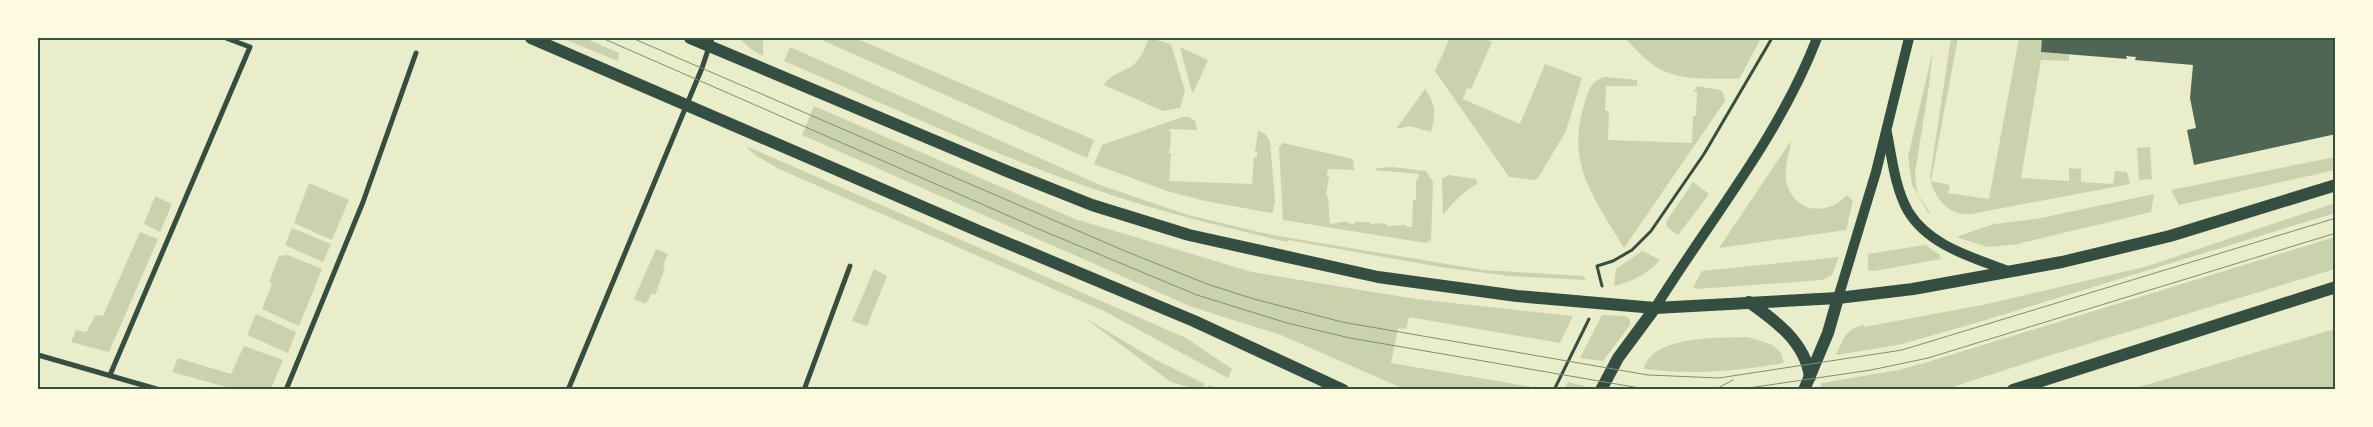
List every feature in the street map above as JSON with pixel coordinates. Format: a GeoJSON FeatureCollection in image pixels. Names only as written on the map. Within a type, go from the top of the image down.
{"type":"FeatureCollection","features":[{"type":"Feature","properties":{"kind":"main road"},"geometry":{"type":"LineString","coordinates":[[531,38],[981,232],[1194,321],[1343,390]]}},
{"type":"Feature","properties":{"kind":"main road"},"geometry":{"type":"LineString","coordinates":[[690,38],[711,42],[1009,172],[1092,205],[1189,235],[1378,277],[1517,296],[1655,308],[1838,298],[1913,289],[2062,262],[2170,236],[2336,185]]}},
{"type":"Feature","properties":{"kind":"main road"},"geometry":{"type":"LineString","coordinates":[[1601,390],[1618,358],[1655,308],[1733,194],[1784,112],[1817,38]]}},
{"type":"Feature","properties":{"kind":"main road"},"geometry":{"type":"LineString","coordinates":[[1804,390],[1828,333],[1886,131],[1909,38]]}},
{"type":"Feature","properties":{"kind":"main road"},"geometry":{"type":"LineString","coordinates":[[1886,131],[1894,172],[1908,210],[1924,229],[1947,246],[2008,271]]}},
{"type":"Feature","properties":{"kind":"main road"},"geometry":{"type":"LineString","coordinates":[[2013,390],[2336,287]]}},
{"type":"Feature","properties":{"kind":"main road"},"geometry":{"type":"LineString","coordinates":[[1749,302],[1791,336],[1802,350],[1810,377]]}},
{"type":"Feature","properties":{"kind":"street"},"geometry":{"type":"LineString","coordinates":[[110,374],[250,47],[226,38]]}},
{"type":"Feature","properties":{"kind":"street"},"geometry":{"type":"LineString","coordinates":[[568,390],[711,42]]}},
{"type":"Feature","properties":{"kind":"street"},"geometry":{"type":"LineString","coordinates":[[286,390],[363,202],[416,53]]}},
{"type":"Feature","properties":{"kind":"street"},"geometry":{"type":"LineString","coordinates":[[804,390],[850,266]]}},
{"type":"Feature","properties":{"kind":"street"},"geometry":{"type":"LineString","coordinates":[[38,355],[110,374],[160,390]]}},
{"type":"Feature","properties":{"kind":"path"},"geometry":{"type":"LineString","coordinates":[[1602,288],[1597,266],[1614,261],[1632,250],[1651,231],[1704,154],[1772,38]]}},
{"type":"Feature","properties":{"kind":"path"},"geometry":{"type":"LineString","coordinates":[[1554,390],[1591,314]]}},
{"type":"Feature","properties":{"kind":"green space"},"geometry":{"type":"Polygon","coordinates":[[[561,38],[585,38],[619,53],[618,61],[561,38]]]}},
{"type":"Feature","properties":{"kind":"green space"},"geometry":{"type":"Polygon","coordinates":[[[739,38],[763,38],[763,56],[752,50],[739,38]]]}},
{"type":"Feature","properties":{"kind":"green space"},"geometry":{"type":"Polygon","coordinates":[[[823,38],[855,38],[1094,140],[1087,158],[822,40],[823,38]]]}},
{"type":"Feature","properties":{"kind":"green space"},"geometry":{"type":"Polygon","coordinates":[[[1149,38],[1171,44],[1185,91],[1180,108],[1163,111],[1104,85],[1110,78],[1129,68],[1139,59],[1149,38]]]}},
{"type":"Feature","properties":{"kind":"green space"},"geometry":{"type":"Polygon","coordinates":[[[1450,38],[1481,38],[1492,42],[1471,89],[1467,88],[1463,99],[1520,124],[1545,64],[1582,78],[1566,131],[1535,180],[1509,177],[1435,71],[1450,38]]]}},
{"type":"Feature","properties":{"kind":"green space"},"geometry":{"type":"Polygon","coordinates":[[[1625,38],[1761,38],[1739,79],[1696,78],[1665,72],[1647,60],[1625,38]]]}},
{"type":"Feature","properties":{"kind":"green space"},"geometry":{"type":"Polygon","coordinates":[[[1951,38],[1958,38],[1931,181],[1930,177],[1951,38]]]}},
{"type":"Feature","properties":{"kind":"green space"},"geometry":{"type":"Polygon","coordinates":[[[2019,38],[2042,38],[2041,52],[2069,54],[2069,61],[2041,60],[2021,178],[2069,181],[2069,168],[2081,169],[2081,182],[2113,184],[2115,171],[2127,172],[2130,184],[1971,214],[1955,212],[1938,198],[1931,181],[1950,185],[1948,193],[1989,199],[2019,38]]]}},
{"type":"Feature","properties":{"kind":"green space"},"geometry":{"type":"Polygon","coordinates":[[[790,47],[1100,185],[1188,215],[1272,235],[1483,270],[1583,276],[1586,280],[1509,276],[1440,267],[1288,240],[1287,242],[1155,208],[1069,181],[1028,165],[784,61],[790,47]]]}},
{"type":"Feature","properties":{"kind":"green space"},"geometry":{"type":"Polygon","coordinates":[[[1180,47],[1208,60],[1193,93],[1191,89],[1180,47]]]}},
{"type":"Feature","properties":{"kind":"green space"},"geometry":{"type":"Polygon","coordinates":[[[1933,50],[1915,173],[1917,193],[1930,213],[1928,213],[1912,185],[1908,157],[1933,50]]]}},
{"type":"Feature","properties":{"kind":"green space"},"geometry":{"type":"Polygon","coordinates":[[[1605,77],[1637,80],[1637,86],[1606,86],[1605,111],[1609,111],[1608,140],[1692,143],[1693,116],[1696,116],[1697,92],[1694,92],[1697,86],[1720,90],[1723,92],[1725,101],[1624,248],[1593,196],[1581,162],[1578,144],[1580,124],[1588,93],[1591,86],[1597,80],[1605,77]]]}},
{"type":"Feature","properties":{"kind":"green space"},"geometry":{"type":"Polygon","coordinates":[[[1425,89],[1434,110],[1431,132],[1410,126],[1396,129],[1425,89]]]}},
{"type":"Feature","properties":{"kind":"green space"},"geometry":{"type":"Polygon","coordinates":[[[814,106],[1075,219],[1252,272],[1416,299],[1573,316],[1560,343],[1409,317],[1406,329],[1398,328],[1391,363],[1537,388],[1404,389],[1281,335],[1192,307],[802,135],[814,106]]]}},
{"type":"Feature","properties":{"kind":"green space"},"geometry":{"type":"Polygon","coordinates":[[[1182,117],[1189,117],[1195,121],[1197,130],[1169,129],[1171,134],[1168,153],[1171,153],[1169,181],[1252,184],[1254,157],[1257,157],[1257,152],[1255,152],[1258,131],[1265,134],[1270,141],[1275,201],[1271,213],[1205,201],[1167,191],[1094,164],[1102,145],[1182,117]]]}},
{"type":"Feature","properties":{"kind":"green space"},"geometry":{"type":"Polygon","coordinates":[[[1791,141],[1786,164],[1786,182],[1793,196],[1799,203],[1815,209],[1832,206],[1847,195],[1853,201],[1846,230],[1719,248],[1791,141]]]}},
{"type":"Feature","properties":{"kind":"green space"},"geometry":{"type":"Polygon","coordinates":[[[1283,143],[1353,159],[1354,170],[1328,169],[1327,176],[1329,176],[1326,196],[1328,196],[1330,224],[1348,221],[1347,223],[1354,224],[1355,222],[1368,222],[1374,225],[1375,223],[1387,224],[1387,226],[1406,225],[1407,227],[1412,227],[1413,200],[1416,200],[1416,180],[1419,174],[1375,170],[1377,168],[1392,167],[1426,171],[1433,182],[1431,240],[1426,243],[1283,220],[1279,147],[1283,143]]]}},
{"type":"Feature","properties":{"kind":"green space"},"geometry":{"type":"Polygon","coordinates":[[[746,146],[1186,338],[1232,369],[1228,378],[1104,311],[779,169],[755,155],[746,146]]]}},
{"type":"Feature","properties":{"kind":"green space"},"geometry":{"type":"Polygon","coordinates":[[[2150,147],[2152,179],[2139,180],[2137,148],[2150,147]]]}},
{"type":"Feature","properties":{"kind":"green space"},"geometry":{"type":"Polygon","coordinates":[[[2335,157],[2335,170],[2179,205],[2171,190],[2335,157]]]}},
{"type":"Feature","properties":{"kind":"green space"},"geometry":{"type":"Polygon","coordinates":[[[1449,175],[1476,179],[1477,184],[1462,194],[1443,215],[1442,179],[1449,175]]]}},
{"type":"Feature","properties":{"kind":"green space"},"geometry":{"type":"Polygon","coordinates":[[[1693,182],[1709,194],[1678,235],[1667,227],[1666,222],[1693,182]]]}},
{"type":"Feature","properties":{"kind":"green space"},"geometry":{"type":"Polygon","coordinates":[[[309,183],[349,200],[332,240],[294,223],[309,183]]]}},
{"type":"Feature","properties":{"kind":"green space"},"geometry":{"type":"Polygon","coordinates":[[[2154,194],[2151,212],[2021,244],[1988,247],[1956,237],[1994,224],[2041,218],[2154,194]]]}},
{"type":"Feature","properties":{"kind":"green space"},"geometry":{"type":"Polygon","coordinates":[[[155,196],[172,204],[160,232],[144,224],[155,196]]]}},
{"type":"Feature","properties":{"kind":"green space"},"geometry":{"type":"Polygon","coordinates":[[[2335,203],[2335,213],[1979,322],[1898,345],[1836,355],[1849,332],[1864,325],[1864,327],[1987,304],[2148,266],[2335,203]]]}},
{"type":"Feature","properties":{"kind":"green space"},"geometry":{"type":"Polygon","coordinates":[[[292,228],[331,244],[323,262],[285,245],[292,228]]]}},
{"type":"Feature","properties":{"kind":"green space"},"geometry":{"type":"Polygon","coordinates":[[[140,232],[158,239],[109,352],[71,342],[76,330],[86,332],[96,315],[103,316],[140,232]]]}},
{"type":"Feature","properties":{"kind":"green space"},"geometry":{"type":"Polygon","coordinates":[[[2335,237],[2335,269],[2048,356],[1947,389],[1819,389],[1822,383],[1898,370],[1921,364],[2335,237]]]}},
{"type":"Feature","properties":{"kind":"green space"},"geometry":{"type":"Polygon","coordinates":[[[1925,245],[1940,255],[1941,259],[1874,271],[1868,270],[1868,254],[1925,245]]]}},
{"type":"Feature","properties":{"kind":"green space"},"geometry":{"type":"Polygon","coordinates":[[[656,249],[668,254],[655,295],[651,294],[646,304],[634,299],[656,249]]]}},
{"type":"Feature","properties":{"kind":"green space"},"geometry":{"type":"Polygon","coordinates":[[[1642,251],[1660,260],[1639,277],[1614,286],[1616,269],[1642,251]]]}},
{"type":"Feature","properties":{"kind":"green space"},"geometry":{"type":"Polygon","coordinates":[[[288,255],[322,269],[299,326],[262,309],[272,284],[269,282],[279,256],[288,255]]]}},
{"type":"Feature","properties":{"kind":"green space"},"geometry":{"type":"Polygon","coordinates":[[[1839,257],[1832,275],[1822,280],[1697,289],[1693,287],[1702,271],[1839,257]]]}},
{"type":"Feature","properties":{"kind":"green space"},"geometry":{"type":"Polygon","coordinates":[[[874,269],[887,276],[867,326],[852,321],[874,269]]]}},
{"type":"Feature","properties":{"kind":"green space"},"geometry":{"type":"Polygon","coordinates":[[[256,314],[296,332],[288,353],[247,335],[256,314]]]}},
{"type":"Feature","properties":{"kind":"green space"},"geometry":{"type":"Polygon","coordinates":[[[1602,315],[1625,316],[1630,319],[1630,325],[1603,361],[1580,358],[1602,315]]]}},
{"type":"Feature","properties":{"kind":"green space"},"geometry":{"type":"Polygon","coordinates":[[[1085,318],[1154,359],[1205,384],[1204,387],[1208,388],[1209,385],[1218,389],[1195,389],[1171,382],[1085,318]]]}},
{"type":"Feature","properties":{"kind":"green space"},"geometry":{"type":"Polygon","coordinates":[[[2335,329],[2335,389],[2132,389],[2311,336],[2335,329]]]}},
{"type":"Feature","properties":{"kind":"green space"},"geometry":{"type":"Polygon","coordinates":[[[1748,337],[1773,345],[1781,353],[1784,363],[1714,371],[1679,372],[1644,369],[1649,358],[1673,344],[1706,339],[1748,337]]]}},
{"type":"Feature","properties":{"kind":"green space"},"geometry":{"type":"Polygon","coordinates":[[[244,346],[283,360],[271,389],[233,389],[172,372],[178,358],[231,374],[244,346]]]}},
{"type":"Feature","properties":{"kind":"green space"},"geometry":{"type":"Polygon","coordinates":[[[1568,382],[1585,386],[1584,389],[1565,389],[1568,382]]]}},
{"type":"Feature","properties":{"kind":"building"},"geometry":{"type":"Polygon","coordinates":[[[2042,38],[2336,38],[2336,134],[2194,165],[2187,130],[2196,128],[2190,98],[2193,65],[2135,60],[2136,57],[2126,56],[2127,59],[2041,52],[2042,38]]]}},
{"type":"Feature","properties":{"kind":"tram line"},"geometry":{"type":"LineString","coordinates":[[602,38],[1041,230],[1197,295],[1287,323],[1350,338],[1651,390]]}},
{"type":"Feature","properties":{"kind":"tram line"},"geometry":{"type":"LineString","coordinates":[[632,38],[1125,251],[1207,284],[1254,299],[1342,322],[1648,375],[1719,378],[1902,350],[2336,218]]}},
{"type":"Feature","properties":{"kind":"tram line"},"geometry":{"type":"LineString","coordinates":[[1735,390],[1871,370],[1928,358],[2336,233]]}},
{"type":"Feature","properties":{"kind":"tram line"},"geometry":{"type":"LineString","coordinates":[[1714,390],[1733,380]]}}]}
